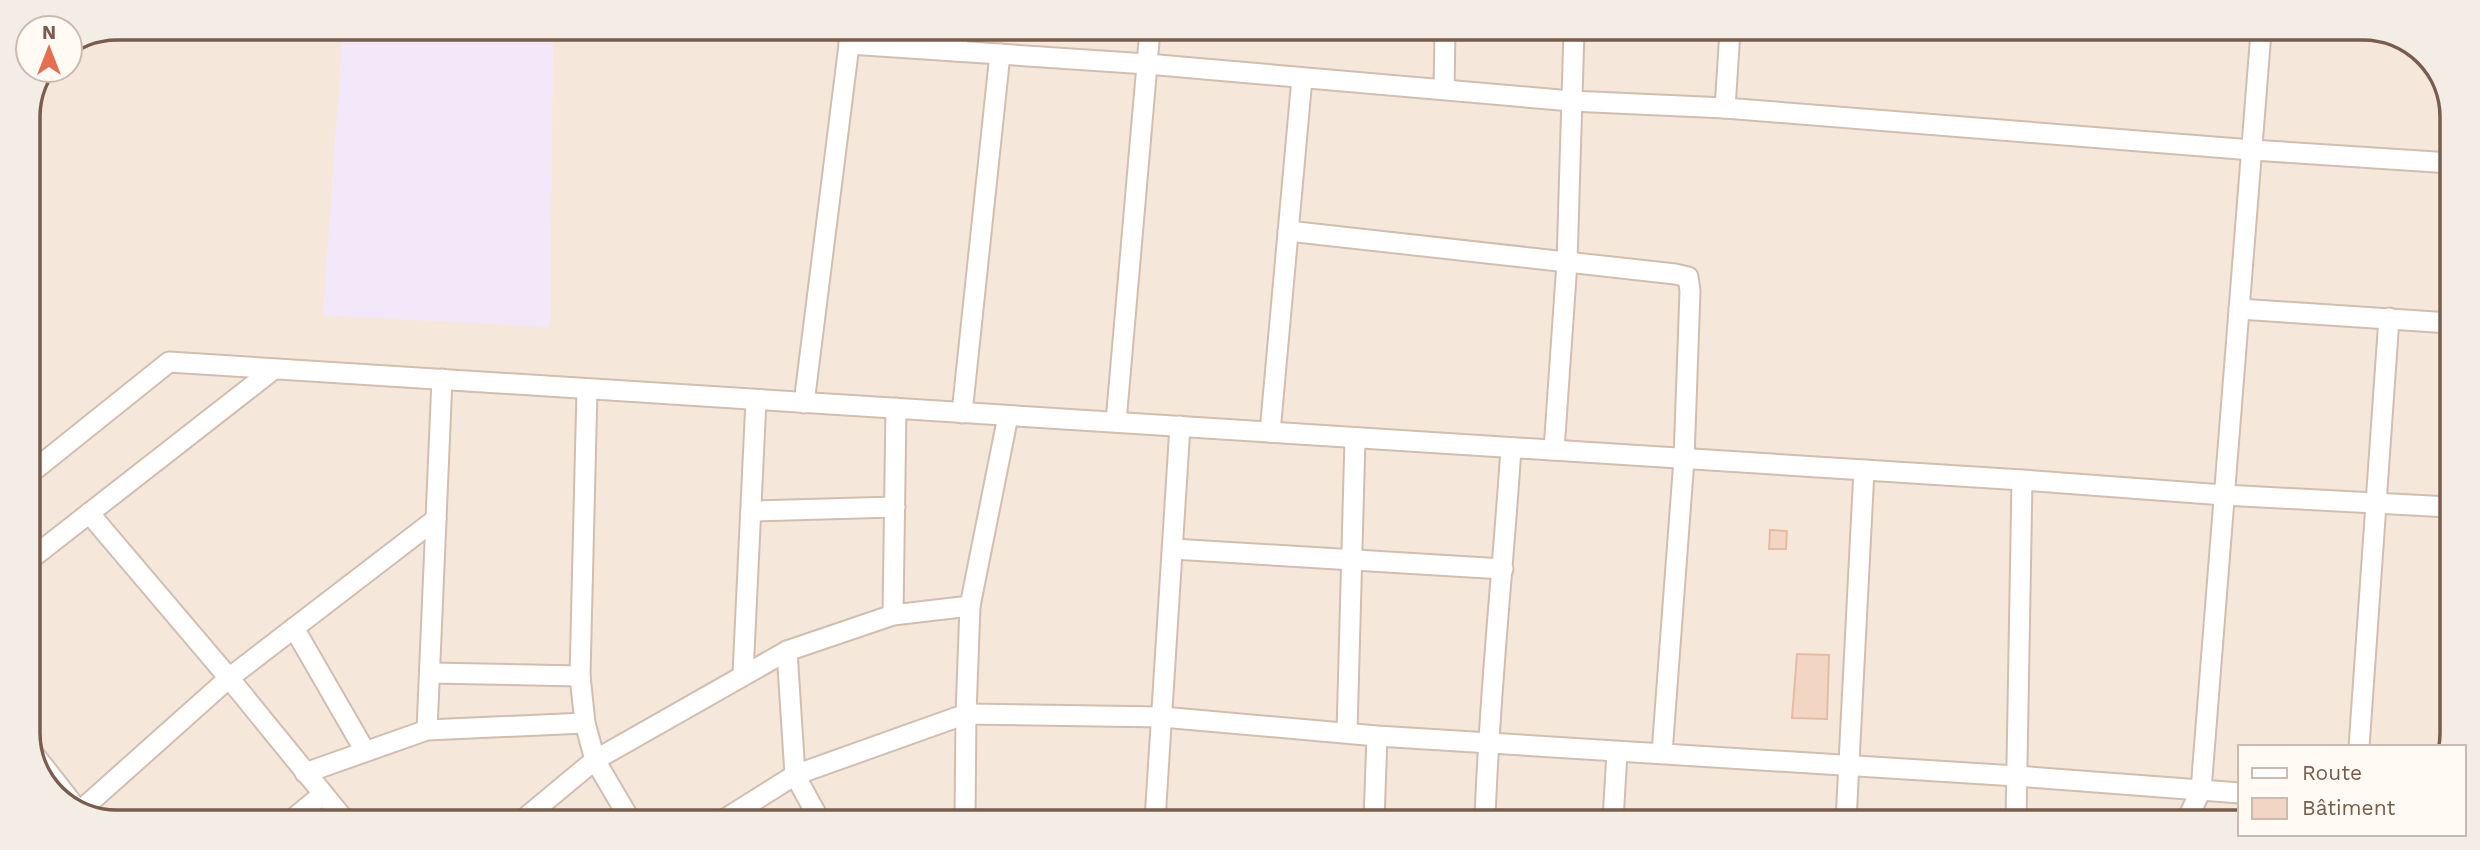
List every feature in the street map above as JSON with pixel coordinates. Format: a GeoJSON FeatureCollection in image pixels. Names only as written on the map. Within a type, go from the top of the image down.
{"type":"FeatureCollection","features":[{"type":"Feature","properties":{"kind":"street"},"geometry":{"type":"LineString","coordinates":[[804,402],[850,40]]}},
{"type":"Feature","properties":{"kind":"street"},"geometry":{"type":"LineString","coordinates":[[873,40],[957,51],[1147,64],[1571,100],[1725,108],[2440,162]]}},
{"type":"Feature","properties":{"kind":"street"},"geometry":{"type":"LineString","coordinates":[[957,51],[958,40]]}},
{"type":"Feature","properties":{"kind":"street"},"geometry":{"type":"LineString","coordinates":[[1116,422],[1149,40]]}},
{"type":"Feature","properties":{"kind":"street"},"geometry":{"type":"LineString","coordinates":[[1444,89],[1445,40]]}},
{"type":"Feature","properties":{"kind":"street"},"geometry":{"type":"LineString","coordinates":[[1553,450],[1567,262],[1574,40]]}},
{"type":"Feature","properties":{"kind":"street"},"geometry":{"type":"LineString","coordinates":[[1725,108],[1729,40]]}},
{"type":"Feature","properties":{"kind":"street"},"geometry":{"type":"LineString","coordinates":[[2192,810],[2201,790],[2260,40]]}},
{"type":"Feature","properties":{"kind":"street"},"geometry":{"type":"LineString","coordinates":[[962,413],[1000,54]]}},
{"type":"Feature","properties":{"kind":"street"},"geometry":{"type":"LineString","coordinates":[[1270,432],[1302,78]]}},
{"type":"Feature","properties":{"kind":"street"},"geometry":{"type":"LineString","coordinates":[[1288,230],[1688,277],[1690,291],[1684,459],[1662,753]]}},
{"type":"Feature","properties":{"kind":"street"},"geometry":{"type":"LineString","coordinates":[[2239,309],[2440,322]]}},
{"type":"Feature","properties":{"kind":"street"},"geometry":{"type":"LineString","coordinates":[[2359,745],[2389,318]]}},
{"type":"Feature","properties":{"kind":"street"},"geometry":{"type":"LineString","coordinates":[[40,465],[169,362],[2224,495],[2440,507]]}},
{"type":"Feature","properties":{"kind":"street"},"geometry":{"type":"LineString","coordinates":[[40,552],[274,369]]}},
{"type":"Feature","properties":{"kind":"street"},"geometry":{"type":"LineString","coordinates":[[427,730],[442,379]]}},
{"type":"Feature","properties":{"kind":"street"},"geometry":{"type":"LineString","coordinates":[[587,389],[580,676],[585,723],[595,760],[624,810]]}},
{"type":"Feature","properties":{"kind":"street"},"geometry":{"type":"LineString","coordinates":[[743,674],[757,400]]}},
{"type":"Feature","properties":{"kind":"street"},"geometry":{"type":"LineString","coordinates":[[893,615],[896,408]]}},
{"type":"Feature","properties":{"kind":"street"},"geometry":{"type":"LineString","coordinates":[[965,810],[970,606],[1009,416]]}},
{"type":"Feature","properties":{"kind":"street"},"geometry":{"type":"LineString","coordinates":[[1156,810],[1180,426]]}},
{"type":"Feature","properties":{"kind":"street"},"geometry":{"type":"LineString","coordinates":[[1347,732],[1355,438]]}},
{"type":"Feature","properties":{"kind":"street"},"geometry":{"type":"LineString","coordinates":[[1485,810],[1488,742],[1511,447]]}},
{"type":"Feature","properties":{"kind":"street"},"geometry":{"type":"LineString","coordinates":[[1847,810],[1864,470]]}},
{"type":"Feature","properties":{"kind":"street"},"geometry":{"type":"LineString","coordinates":[[2016,810],[2022,480]]}},
{"type":"Feature","properties":{"kind":"street"},"geometry":{"type":"LineString","coordinates":[[751,511],[895,506]]}},
{"type":"Feature","properties":{"kind":"street"},"geometry":{"type":"LineString","coordinates":[[89,513],[336,810]]}},
{"type":"Feature","properties":{"kind":"street"},"geometry":{"type":"LineString","coordinates":[[86,804],[229,678],[436,519]]}},
{"type":"Feature","properties":{"kind":"street"},"geometry":{"type":"LineString","coordinates":[[1172,549],[1503,569]]}},
{"type":"Feature","properties":{"kind":"street"},"geometry":{"type":"LineString","coordinates":[[535,810],[595,760],[787,650],[893,615],[970,606]]}},
{"type":"Feature","properties":{"kind":"street"},"geometry":{"type":"LineString","coordinates":[[294,628],[365,751]]}},
{"type":"Feature","properties":{"kind":"street"},"geometry":{"type":"LineString","coordinates":[[787,650],[795,775],[814,810]]}},
{"type":"Feature","properties":{"kind":"street"},"geometry":{"type":"LineString","coordinates":[[429,673],[580,676]]}},
{"type":"Feature","properties":{"kind":"street"},"geometry":{"type":"LineString","coordinates":[[739,810],[795,775],[966,714],[1162,717],[1617,753],[1662,753],[2238,793]]}},
{"type":"Feature","properties":{"kind":"street"},"geometry":{"type":"LineString","coordinates":[[305,773],[427,730],[585,723]]}},
{"type":"Feature","properties":{"kind":"street"},"geometry":{"type":"LineString","coordinates":[[1374,810],[1377,736]]}},
{"type":"Feature","properties":{"kind":"street"},"geometry":{"type":"LineString","coordinates":[[1614,810],[1617,753]]}},
{"type":"Feature","properties":{"kind":"street"},"geometry":{"type":"LineString","coordinates":[[304,810],[323,794]]}},
{"type":"Feature","properties":{"kind":"shaded area"},"geometry":{"type":"Polygon","coordinates":[[[117,40],[2363,40],[2388,44],[2410,56],[2424,70],[2436,92],[2440,112],[2438,745],[2238,745],[2238,810],[117,810],[92,806],[70,794],[56,780],[46,762],[40,738],[40,117],[48,84],[84,84],[84,48],[117,40]]]}},
{"type":"Feature","properties":{"kind":"shaded area"},"geometry":{"type":"Polygon","coordinates":[[[342,40],[553,40],[550,327],[323,315],[342,40]]]}},
{"type":"Feature","properties":{"kind":"building"},"geometry":{"type":"Polygon","coordinates":[[[1770,530],[1787,531],[1786,549],[1769,549],[1770,530]]]}},
{"type":"Feature","properties":{"kind":"building"},"geometry":{"type":"Polygon","coordinates":[[[1797,654],[1829,655],[1827,719],[1792,718],[1797,654]]]}}]}
